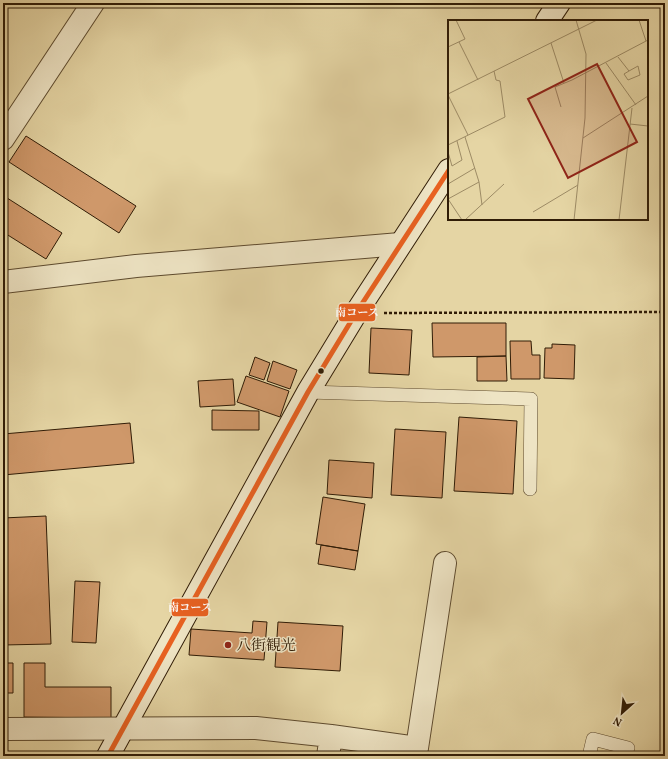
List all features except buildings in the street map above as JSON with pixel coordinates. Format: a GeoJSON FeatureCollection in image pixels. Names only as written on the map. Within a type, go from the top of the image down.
{"type":"FeatureCollection","features":[{"type":"Feature","properties":{"kind":"street"},"geometry":{"type":"LineString","coordinates":[[3,139],[93,3]]}},
{"type":"Feature","properties":{"kind":"street"},"geometry":{"type":"LineString","coordinates":[[548,20],[559,3]]}},
{"type":"Feature","properties":{"kind":"street"},"geometry":{"type":"LineString","coordinates":[[108,756],[308,392],[356,313],[448,172]]}},
{"type":"Feature","properties":{"kind":"street"},"geometry":{"type":"LineString","coordinates":[[3,282],[136,266],[400,244]]}},
{"type":"Feature","properties":{"kind":"street"},"geometry":{"type":"LineString","coordinates":[[3,729],[256,728],[329,746],[417,748],[445,563]]}},
{"type":"Feature","properties":{"kind":"lane"},"geometry":{"type":"LineString","coordinates":[[308,392],[531,399],[530,489]]}},
{"type":"Feature","properties":{"kind":"lane"},"geometry":{"type":"LineString","coordinates":[[589,756],[593,739],[628,748]]}},
{"type":"Feature","properties":{"kind":"path"},"geometry":{"type":"LineString","coordinates":[[356,313],[665,312]]}},
{"type":"Feature","properties":{"kind":"transit line","name":"南コース"},"geometry":{"type":"LineString","coordinates":[[108,756],[308,392],[356,313],[448,172]]}},
{"type":"Feature","properties":{"kind":"place","name":"八街観光"},"geometry":{"type":"Point","coordinates":[228,645]}}]}
